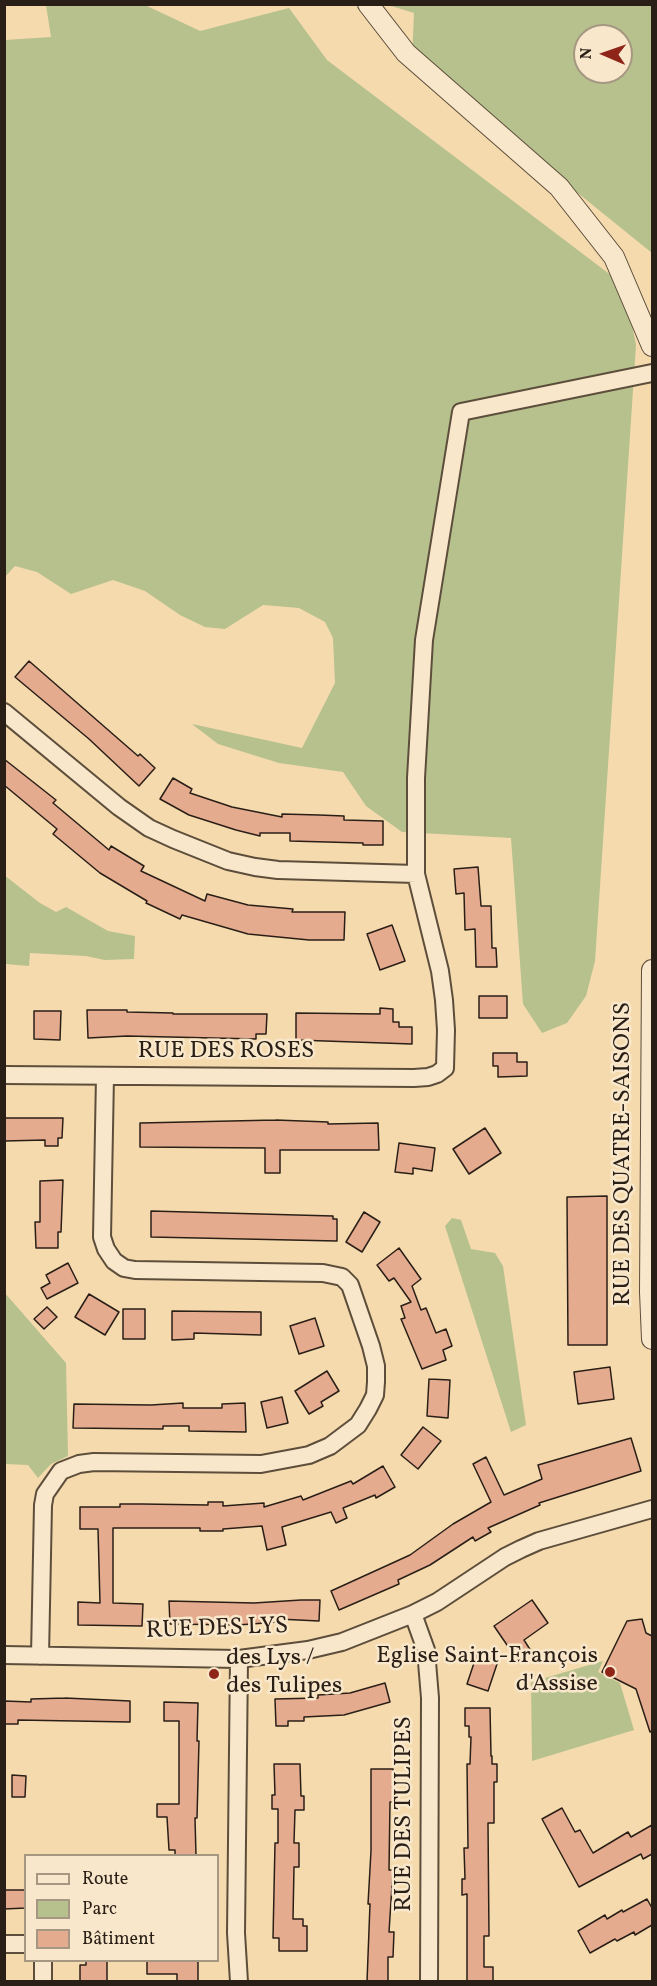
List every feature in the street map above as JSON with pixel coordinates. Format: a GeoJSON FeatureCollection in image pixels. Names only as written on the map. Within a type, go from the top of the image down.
{"type":"FeatureCollection","features":[{"type":"Feature","properties":{"kind":"street"},"geometry":{"type":"LineString","coordinates":[[368,4],[406,53],[558,187],[614,257],[652,346]]}},
{"type":"Feature","properties":{"kind":"street"},"geometry":{"type":"LineString","coordinates":[[4,712],[134,819],[184,844],[228,861],[255,867],[294,871],[416,874],[416,778],[424,640],[461,412],[652,373]]}},
{"type":"Feature","properties":{"kind":"street","name":"RUE DES ROSES"},"geometry":{"type":"LineString","coordinates":[[4,1075],[414,1078],[437,1074],[444,1068],[446,1030],[443,990],[416,874]]}},
{"type":"Feature","properties":{"kind":"street","name":"RUE DES QUATRE-SAISONS"},"geometry":{"type":"LineString","coordinates":[[652,970],[650,1292],[652,1339]]}},
{"type":"Feature","properties":{"kind":"street"},"geometry":{"type":"LineString","coordinates":[[40,1656],[43,1505],[48,1488],[61,1472],[79,1464],[94,1462],[261,1464],[309,1455],[330,1446],[358,1425],[375,1395],[376,1366],[371,1346],[351,1285],[342,1277],[323,1273],[135,1270],[124,1268],[114,1262],[106,1249],[102,1236],[105,1076]]}},
{"type":"Feature","properties":{"kind":"street","name":"RUE DES LYS"},"geometry":{"type":"LineString","coordinates":[[4,1655],[239,1659],[308,1650],[342,1642],[413,1614],[437,1602],[489,1567],[521,1549],[652,1509]]}},
{"type":"Feature","properties":{"kind":"street","name":"RUE DES TULIPES"},"geometry":{"type":"LineString","coordinates":[[413,1614],[426,1650],[430,1698],[429,1982]]}},
{"type":"Feature","properties":{"kind":"street"},"geometry":{"type":"LineString","coordinates":[[238,1982],[236,1933],[239,1659]]}},
{"type":"Feature","properties":{"kind":"street"},"geometry":{"type":"LineString","coordinates":[[4,1944],[24,1944]]}},
{"type":"Feature","properties":{"kind":"street"},"geometry":{"type":"LineString","coordinates":[[43,1962],[43,1982]]}},
{"type":"Feature","properties":{"kind":"green space"},"geometry":{"type":"Polygon","coordinates":[[[46,5],[145,5],[200,31],[289,8],[327,60],[616,279],[629,310],[636,345],[595,961],[586,996],[567,1023],[542,1033],[523,1004],[511,838],[402,832],[366,806],[343,772],[279,763],[218,744],[192,724],[302,748],[335,683],[333,638],[325,622],[299,608],[263,605],[225,629],[205,627],[180,615],[145,591],[113,580],[71,594],[37,572],[15,566],[5,577],[5,40],[51,37],[46,5]]]}},
{"type":"Feature","properties":{"kind":"green space"},"geometry":{"type":"Polygon","coordinates":[[[388,5],[652,5],[652,253],[412,59],[414,13],[388,5]]]}},
{"type":"Feature","properties":{"kind":"green space"},"geometry":{"type":"Polygon","coordinates":[[[4,875],[40,903],[56,912],[66,907],[108,931],[135,936],[134,959],[105,960],[86,956],[30,953],[29,966],[5,964],[4,875]]]}},
{"type":"Feature","properties":{"kind":"green space"},"geometry":{"type":"Polygon","coordinates":[[[452,1218],[461,1220],[471,1249],[495,1253],[503,1266],[526,1425],[511,1432],[445,1226],[452,1218]]]}},
{"type":"Feature","properties":{"kind":"green space"},"geometry":{"type":"Polygon","coordinates":[[[4,1292],[66,1363],[68,1456],[51,1464],[38,1478],[28,1465],[5,1464],[4,1292]]]}},
{"type":"Feature","properties":{"kind":"green space"},"geometry":{"type":"Polygon","coordinates":[[[603,1661],[598,1672],[620,1683],[634,1730],[532,1761],[531,1682],[603,1661]]]}},
{"type":"Feature","properties":{"kind":"building"},"geometry":{"type":"Polygon","coordinates":[[[29,661],[138,756],[140,754],[155,768],[139,786],[89,739],[15,677],[29,661]]]}},
{"type":"Feature","properties":{"kind":"building"},"geometry":{"type":"Polygon","coordinates":[[[4,759],[56,800],[53,803],[109,850],[111,846],[144,866],[141,871],[205,901],[207,894],[248,905],[293,909],[292,912],[345,912],[344,940],[309,940],[248,934],[182,915],[180,919],[146,903],[147,901],[100,873],[53,834],[57,829],[4,785],[4,759]]]}},
{"type":"Feature","properties":{"kind":"building"},"geometry":{"type":"Polygon","coordinates":[[[173,778],[192,789],[190,793],[232,807],[282,817],[282,814],[319,815],[344,816],[344,820],[383,821],[383,845],[290,841],[290,833],[260,833],[260,836],[236,830],[189,815],[160,799],[173,778]]]}},
{"type":"Feature","properties":{"kind":"building"},"geometry":{"type":"Polygon","coordinates":[[[478,867],[481,906],[491,906],[492,948],[496,948],[497,967],[476,967],[475,929],[465,930],[464,893],[456,894],[454,869],[478,867]]]}},
{"type":"Feature","properties":{"kind":"building"},"geometry":{"type":"Polygon","coordinates":[[[392,925],[405,961],[380,970],[367,934],[392,925]]]}},
{"type":"Feature","properties":{"kind":"building"},"geometry":{"type":"Polygon","coordinates":[[[479,996],[507,996],[507,1018],[479,1018],[479,996]]]}},
{"type":"Feature","properties":{"kind":"building"},"geometry":{"type":"Polygon","coordinates":[[[380,1008],[393,1009],[393,1022],[399,1022],[399,1027],[412,1027],[412,1044],[296,1040],[296,1013],[380,1014],[380,1008]]]}},
{"type":"Feature","properties":{"kind":"building"},"geometry":{"type":"Polygon","coordinates":[[[87,1010],[127,1010],[127,1012],[173,1014],[267,1014],[266,1034],[256,1034],[256,1039],[127,1036],[88,1038],[87,1010]]]}},
{"type":"Feature","properties":{"kind":"building"},"geometry":{"type":"Polygon","coordinates":[[[34,1011],[61,1011],[60,1040],[34,1039],[34,1011]]]}},
{"type":"Feature","properties":{"kind":"building"},"geometry":{"type":"Polygon","coordinates":[[[493,1053],[517,1053],[517,1062],[527,1062],[527,1076],[498,1077],[498,1066],[493,1066],[493,1053]]]}},
{"type":"Feature","properties":{"kind":"building"},"geometry":{"type":"Polygon","coordinates":[[[4,1118],[63,1118],[62,1138],[58,1138],[58,1146],[45,1146],[45,1140],[4,1141],[4,1118]]]}},
{"type":"Feature","properties":{"kind":"building"},"geometry":{"type":"Polygon","coordinates":[[[276,1120],[328,1122],[328,1124],[378,1123],[379,1150],[280,1150],[280,1173],[265,1173],[265,1148],[140,1147],[140,1123],[276,1120]]]}},
{"type":"Feature","properties":{"kind":"building"},"geometry":{"type":"Polygon","coordinates":[[[485,1128],[501,1153],[469,1174],[453,1149],[485,1128]]]}},
{"type":"Feature","properties":{"kind":"building"},"geometry":{"type":"Polygon","coordinates":[[[399,1143],[435,1148],[432,1171],[413,1168],[413,1174],[395,1172],[399,1143]]]}},
{"type":"Feature","properties":{"kind":"building"},"geometry":{"type":"Polygon","coordinates":[[[63,1180],[61,1232],[58,1232],[58,1248],[36,1248],[35,1222],[40,1222],[40,1181],[63,1180]]]}},
{"type":"Feature","properties":{"kind":"building"},"geometry":{"type":"Polygon","coordinates":[[[607,1196],[607,1345],[568,1345],[567,1197],[607,1196]]]}},
{"type":"Feature","properties":{"kind":"building"},"geometry":{"type":"Polygon","coordinates":[[[151,1211],[333,1216],[333,1219],[337,1219],[337,1241],[151,1237],[151,1211]]]}},
{"type":"Feature","properties":{"kind":"building"},"geometry":{"type":"Polygon","coordinates":[[[364,1212],[380,1222],[362,1252],[346,1242],[364,1212]]]}},
{"type":"Feature","properties":{"kind":"building"},"geometry":{"type":"Polygon","coordinates":[[[399,1248],[421,1279],[412,1286],[421,1310],[426,1308],[436,1333],[446,1329],[452,1346],[443,1350],[446,1360],[422,1369],[401,1319],[405,1318],[401,1306],[411,1302],[394,1278],[389,1281],[377,1265],[399,1248]]]}},
{"type":"Feature","properties":{"kind":"building"},"geometry":{"type":"Polygon","coordinates":[[[68,1263],[78,1283],[47,1299],[41,1288],[50,1283],[46,1275],[68,1263]]]}},
{"type":"Feature","properties":{"kind":"building"},"geometry":{"type":"Polygon","coordinates":[[[89,1294],[119,1312],[105,1335],[75,1317],[89,1294]]]}},
{"type":"Feature","properties":{"kind":"building"},"geometry":{"type":"Polygon","coordinates":[[[47,1307],[57,1317],[44,1329],[34,1319],[47,1307]]]}},
{"type":"Feature","properties":{"kind":"building"},"geometry":{"type":"Polygon","coordinates":[[[123,1309],[145,1309],[145,1339],[123,1339],[123,1309]]]}},
{"type":"Feature","properties":{"kind":"building"},"geometry":{"type":"Polygon","coordinates":[[[172,1311],[261,1312],[261,1335],[194,1333],[194,1339],[172,1340],[172,1311]]]}},
{"type":"Feature","properties":{"kind":"building"},"geometry":{"type":"Polygon","coordinates":[[[315,1318],[324,1346],[299,1354],[290,1326],[315,1318]]]}},
{"type":"Feature","properties":{"kind":"building"},"geometry":{"type":"Polygon","coordinates":[[[610,1367],[614,1399],[578,1404],[574,1372],[610,1367]]]}},
{"type":"Feature","properties":{"kind":"building"},"geometry":{"type":"Polygon","coordinates":[[[327,1371],[339,1391],[321,1402],[323,1406],[309,1414],[295,1391],[327,1371]]]}},
{"type":"Feature","properties":{"kind":"building"},"geometry":{"type":"Polygon","coordinates":[[[429,1379],[450,1380],[448,1418],[427,1416],[429,1379]]]}},
{"type":"Feature","properties":{"kind":"building"},"geometry":{"type":"Polygon","coordinates":[[[282,1397],[288,1423],[267,1428],[261,1402],[282,1397]]]}},
{"type":"Feature","properties":{"kind":"building"},"geometry":{"type":"Polygon","coordinates":[[[183,1403],[183,1408],[222,1408],[222,1404],[245,1403],[246,1432],[189,1431],[189,1426],[163,1426],[163,1429],[73,1428],[74,1404],[183,1403]]]}},
{"type":"Feature","properties":{"kind":"building"},"geometry":{"type":"Polygon","coordinates":[[[423,1427],[441,1441],[418,1469],[401,1455],[423,1427]]]}},
{"type":"Feature","properties":{"kind":"building"},"geometry":{"type":"Polygon","coordinates":[[[631,1438],[641,1471],[539,1503],[540,1505],[488,1528],[491,1532],[475,1541],[473,1537],[430,1565],[398,1580],[399,1584],[339,1610],[331,1591],[410,1555],[453,1524],[491,1502],[473,1464],[486,1457],[504,1495],[542,1479],[538,1465],[631,1438]]]}},
{"type":"Feature","properties":{"kind":"building"},"geometry":{"type":"Polygon","coordinates":[[[383,1466],[395,1487],[376,1498],[375,1495],[343,1508],[347,1518],[336,1523],[331,1512],[282,1527],[286,1545],[267,1550],[262,1526],[223,1529],[223,1531],[200,1531],[200,1528],[113,1528],[113,1603],[143,1604],[142,1626],[78,1625],[78,1602],[100,1603],[98,1529],[80,1529],[80,1507],[120,1507],[120,1504],[208,1505],[208,1502],[223,1502],[223,1506],[264,1503],[264,1507],[301,1496],[303,1500],[351,1481],[353,1484],[383,1466]]]}},
{"type":"Feature","properties":{"kind":"building"},"geometry":{"type":"Polygon","coordinates":[[[320,1600],[319,1621],[278,1619],[278,1622],[238,1625],[170,1624],[169,1601],[254,1603],[320,1600]]]}},
{"type":"Feature","properties":{"kind":"building"},"geometry":{"type":"Polygon","coordinates":[[[532,1600],[548,1623],[524,1640],[531,1651],[518,1661],[494,1626],[532,1600]]]}},
{"type":"Feature","properties":{"kind":"building"},"geometry":{"type":"Polygon","coordinates":[[[642,1619],[646,1633],[652,1636],[652,1731],[650,1732],[636,1689],[602,1672],[627,1621],[642,1619]]]}},
{"type":"Feature","properties":{"kind":"building"},"geometry":{"type":"Polygon","coordinates":[[[477,1654],[498,1661],[488,1691],[467,1684],[477,1654]]]}},
{"type":"Feature","properties":{"kind":"building"},"geometry":{"type":"Polygon","coordinates":[[[385,1683],[390,1702],[344,1715],[304,1717],[304,1721],[288,1721],[288,1726],[276,1726],[275,1699],[318,1698],[318,1695],[350,1693],[385,1683]]]}},
{"type":"Feature","properties":{"kind":"building"},"geometry":{"type":"Polygon","coordinates":[[[31,1699],[130,1701],[130,1722],[18,1720],[18,1724],[4,1724],[4,1701],[31,1702],[31,1699]]]}},
{"type":"Feature","properties":{"kind":"building"},"geometry":{"type":"Polygon","coordinates":[[[164,1702],[198,1703],[196,1854],[175,1854],[175,1850],[169,1850],[167,1817],[157,1817],[157,1804],[179,1804],[179,1721],[164,1721],[164,1702]]]}},
{"type":"Feature","properties":{"kind":"building"},"geometry":{"type":"Polygon","coordinates":[[[465,1708],[490,1708],[492,1764],[497,1764],[497,1782],[494,1782],[494,1823],[488,1823],[489,1936],[484,1936],[484,1967],[493,1967],[493,1982],[467,1982],[467,1894],[462,1895],[462,1879],[465,1879],[464,1848],[468,1848],[467,1764],[470,1764],[471,1737],[469,1737],[469,1726],[465,1726],[465,1708]]]}},
{"type":"Feature","properties":{"kind":"building"},"geometry":{"type":"Polygon","coordinates":[[[274,1764],[300,1764],[304,1810],[295,1810],[294,1843],[299,1843],[299,1867],[294,1867],[293,1919],[303,1919],[303,1926],[307,1926],[307,1951],[279,1951],[279,1938],[273,1938],[275,1843],[278,1843],[278,1809],[272,1809],[272,1795],[275,1795],[274,1764]]]}},
{"type":"Feature","properties":{"kind":"building"},"geometry":{"type":"Polygon","coordinates":[[[371,1769],[393,1769],[394,1802],[390,1802],[389,1870],[393,1870],[389,1932],[394,1932],[393,1957],[388,1957],[388,1982],[367,1982],[371,1769]]]}},
{"type":"Feature","properties":{"kind":"building"},"geometry":{"type":"Polygon","coordinates":[[[12,1775],[26,1776],[25,1797],[12,1797],[12,1775]]]}},
{"type":"Feature","properties":{"kind":"building"},"geometry":{"type":"Polygon","coordinates":[[[562,1808],[575,1832],[580,1830],[593,1853],[628,1832],[631,1837],[652,1825],[652,1854],[643,1859],[641,1854],[579,1887],[542,1819],[562,1808]]]}},
{"type":"Feature","properties":{"kind":"building"},"geometry":{"type":"Polygon","coordinates":[[[4,1890],[24,1890],[24,1908],[4,1909],[4,1890]]]}},
{"type":"Feature","properties":{"kind":"building"},"geometry":{"type":"Polygon","coordinates":[[[647,1899],[652,1908],[652,1925],[635,1935],[634,1932],[617,1941],[615,1939],[590,1953],[578,1931],[605,1915],[607,1919],[647,1899]]]}},
{"type":"Feature","properties":{"kind":"building"},"geometry":{"type":"Polygon","coordinates":[[[86,1962],[107,1962],[107,1982],[80,1982],[80,1965],[86,1965],[86,1962]]]}},
{"type":"Feature","properties":{"kind":"building"},"geometry":{"type":"Polygon","coordinates":[[[147,1962],[198,1962],[198,1982],[177,1982],[177,1974],[147,1974],[147,1962]]]}},
{"type":"Feature","properties":{"kind":"place","name":"Eglise Saint-François d'Assise"},"geometry":{"type":"Point","coordinates":[610,1672]}},
{"type":"Feature","properties":{"kind":"place","name":"des Lys / des Tulipes"},"geometry":{"type":"Point","coordinates":[214,1674]}}]}
